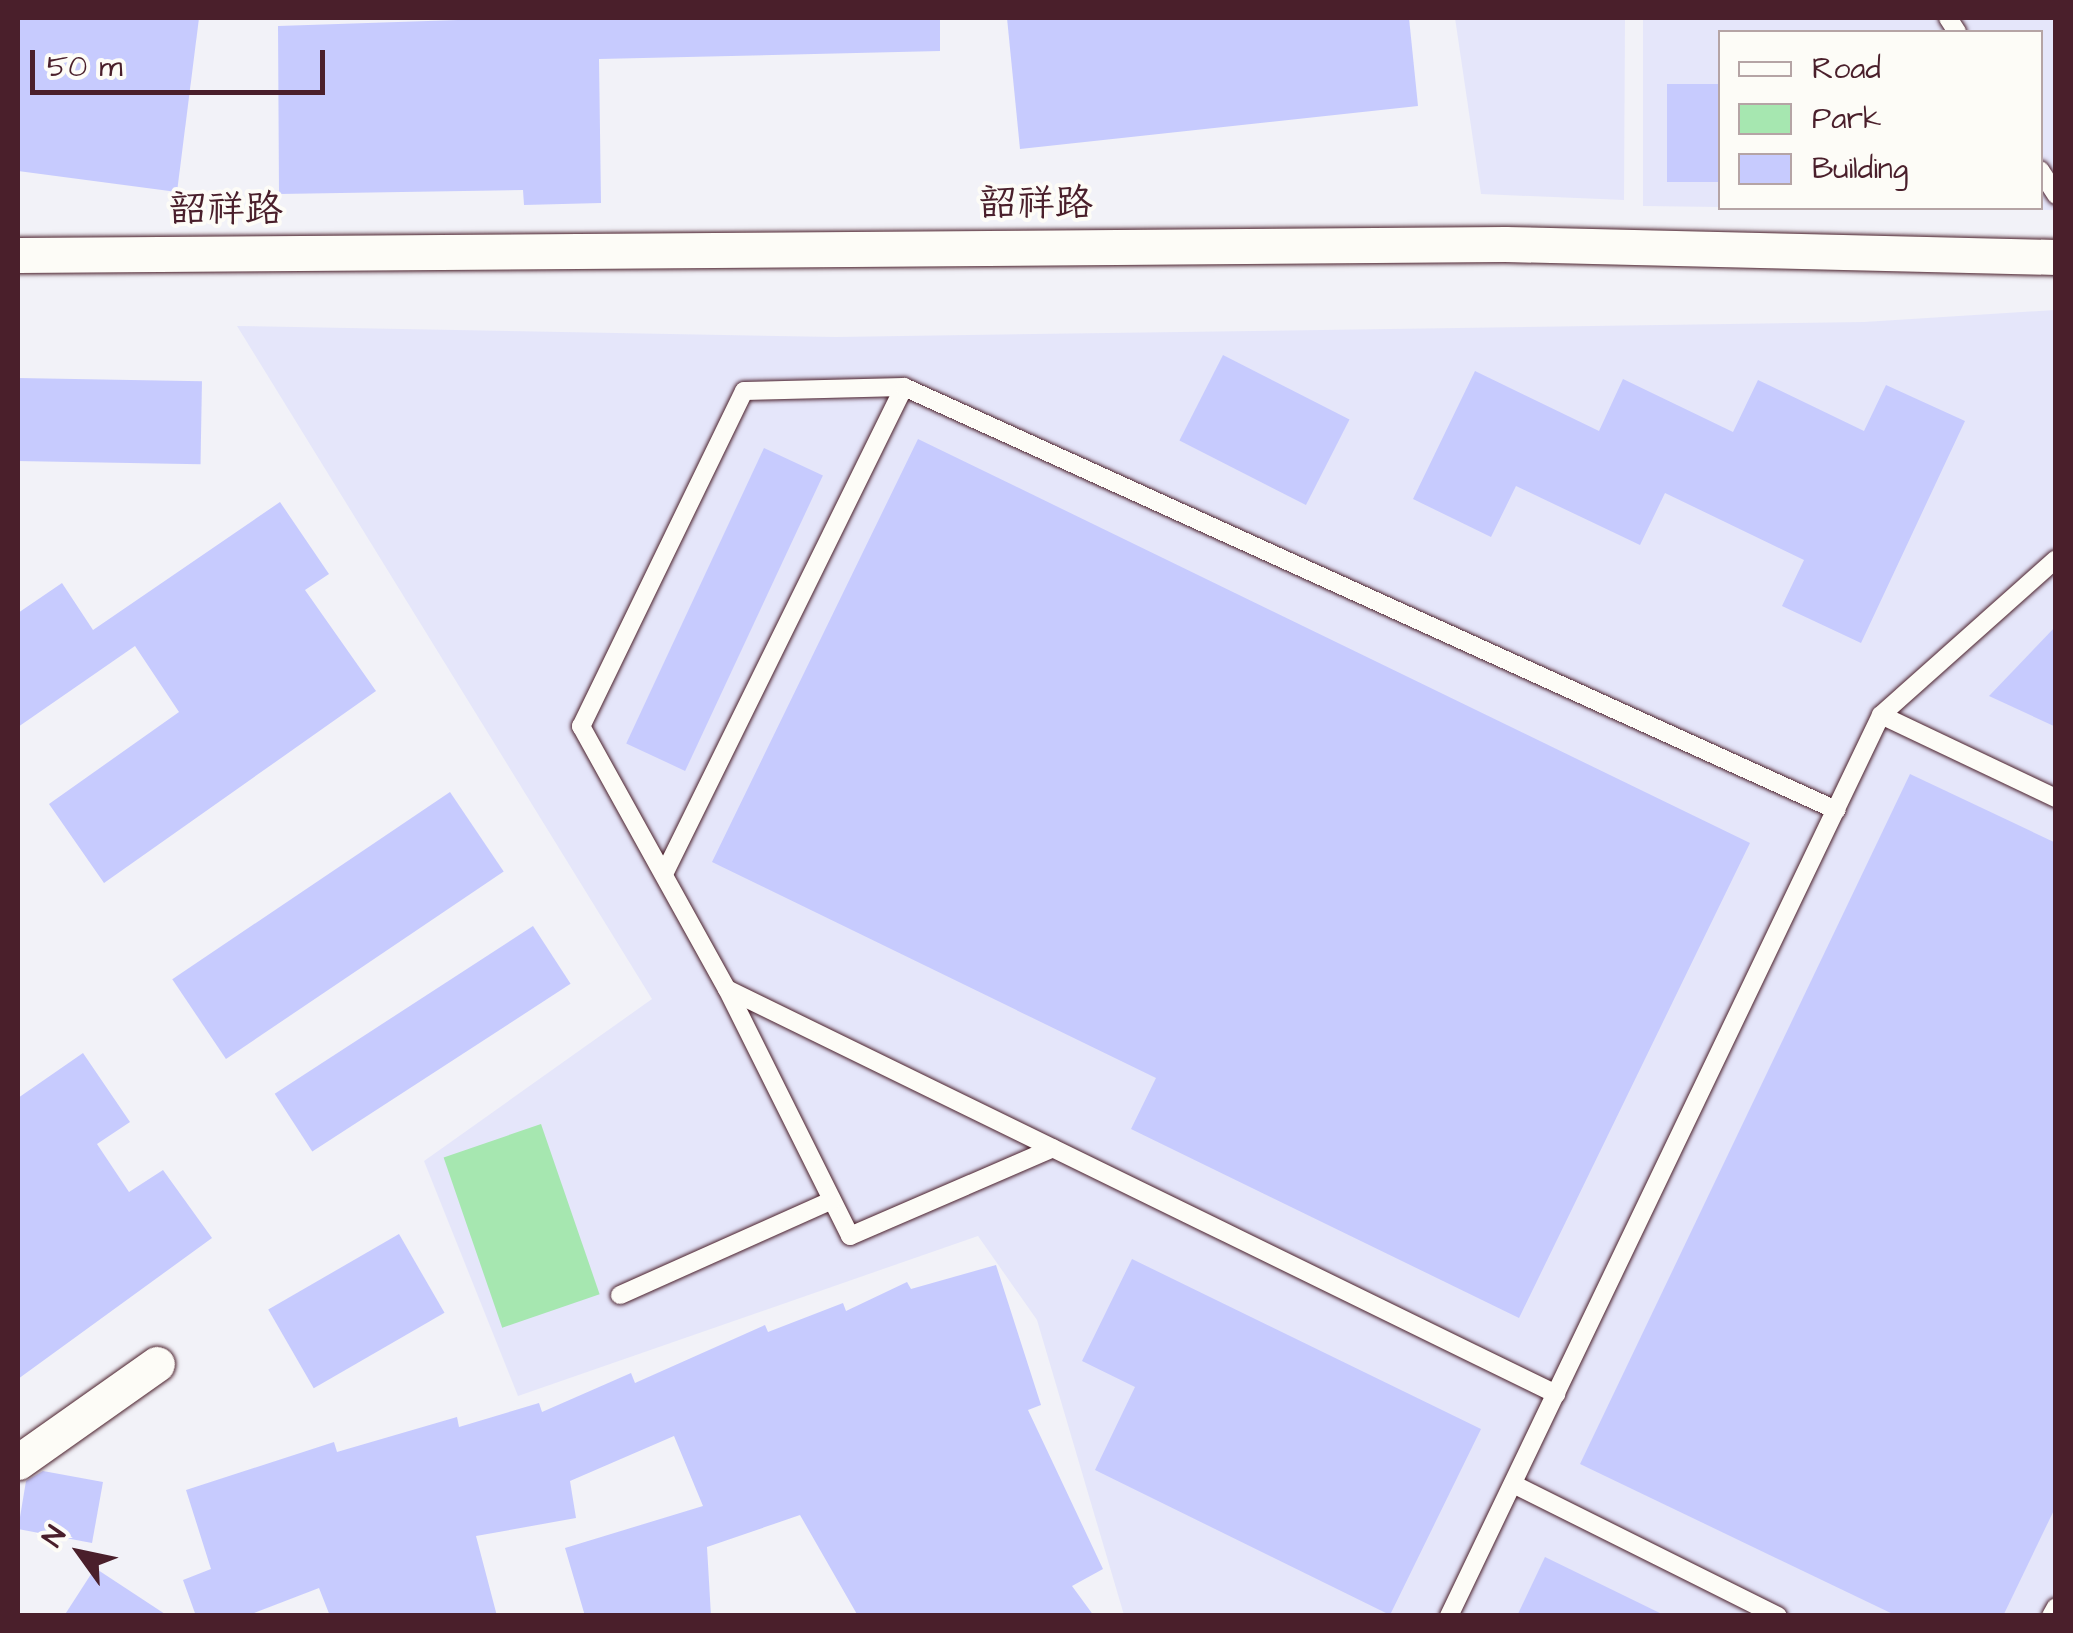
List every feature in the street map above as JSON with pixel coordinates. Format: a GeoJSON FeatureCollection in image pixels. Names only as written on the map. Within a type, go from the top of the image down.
{"type":"FeatureCollection","features":[{"type":"Feature","properties":{"kind":"street","name":"韶祥路"},"geometry":{"type":"LineString","coordinates":[[18,254],[1505,244],[2056,257]]}},
{"type":"Feature","properties":{"kind":"street"},"geometry":{"type":"LineString","coordinates":[[18,1462],[157,1364]]}},
{"type":"Feature","properties":{"kind":"lane"},"geometry":{"type":"LineString","coordinates":[[1053,1148],[850,1236],[726,990],[581,726],[744,392],[904,387],[1836,810]]}},
{"type":"Feature","properties":{"kind":"lane"},"geometry":{"type":"LineString","coordinates":[[664,874],[904,387]]}},
{"type":"Feature","properties":{"kind":"lane"},"geometry":{"type":"LineString","coordinates":[[1450,1616],[1882,715],[2056,559]]}},
{"type":"Feature","properties":{"kind":"lane"},"geometry":{"type":"LineString","coordinates":[[1882,715],[2056,798]]}},
{"type":"Feature","properties":{"kind":"lane"},"geometry":{"type":"LineString","coordinates":[[726,990],[1556,1394]]}},
{"type":"Feature","properties":{"kind":"lane"},"geometry":{"type":"LineString","coordinates":[[620,1295],[832,1200]]}},
{"type":"Feature","properties":{"kind":"lane"},"geometry":{"type":"LineString","coordinates":[[1513,1484],[1778,1616]]}},
{"type":"Feature","properties":{"kind":"lane"},"geometry":{"type":"LineString","coordinates":[[2051,1616],[2056,1606]]}},
{"type":"Feature","properties":{"kind":"shaded area"},"geometry":{"type":"Polygon","coordinates":[[[1455,18],[1625,18],[1624,200],[1481,194],[1455,18]]]}},
{"type":"Feature","properties":{"kind":"shaded area"},"geometry":{"type":"Polygon","coordinates":[[[1643,18],[2055,18],[2055,210],[2043,210],[2043,30],[1718,30],[1718,207],[1643,206],[1643,18]]]}},
{"type":"Feature","properties":{"kind":"shaded area"},"geometry":{"type":"Polygon","coordinates":[[[2055,310],[2055,1615],[1124,1615],[1037,1320],[978,1236],[518,1396],[424,1161],[652,999],[237,326],[836,337],[1864,322],[2055,310]]]}},
{"type":"Feature","properties":{"kind":"green space"},"geometry":{"type":"Polygon","coordinates":[[[541,1124],[600,1294],[502,1328],[444,1158],[541,1124]]]}},
{"type":"Feature","properties":{"kind":"building"},"geometry":{"type":"Polygon","coordinates":[[[18,18],[199,18],[177,192],[18,171],[18,18]]]}},
{"type":"Feature","properties":{"kind":"building"},"geometry":{"type":"Polygon","coordinates":[[[521,18],[940,18],[940,51],[599,59],[601,203],[524,205],[523,190],[279,194],[278,26],[521,18]]]}},
{"type":"Feature","properties":{"kind":"building"},"geometry":{"type":"Polygon","coordinates":[[[1007,18],[1409,18],[1418,106],[1020,149],[1007,18]]]}},
{"type":"Feature","properties":{"kind":"building"},"geometry":{"type":"Polygon","coordinates":[[[1667,84],[1718,84],[1718,182],[1667,182],[1667,84]]]}},
{"type":"Feature","properties":{"kind":"building"},"geometry":{"type":"Polygon","coordinates":[[[1223,355],[1350,419],[1306,505],[1179,441],[1223,355]]]}},
{"type":"Feature","properties":{"kind":"building"},"geometry":{"type":"Polygon","coordinates":[[[1475,371],[1599,431],[1623,379],[1733,432],[1758,380],[1864,431],[1886,385],[1965,421],[1861,643],[1782,606],[1804,560],[1665,493],[1640,545],[1516,486],[1491,537],[1413,499],[1475,371]]]}},
{"type":"Feature","properties":{"kind":"building"},"geometry":{"type":"Polygon","coordinates":[[[18,378],[202,381],[201,464],[18,461],[18,378]]]}},
{"type":"Feature","properties":{"kind":"building"},"geometry":{"type":"Polygon","coordinates":[[[918,439],[1750,843],[1519,1318],[1131,1129],[1156,1078],[712,862],[918,439]]]}},
{"type":"Feature","properties":{"kind":"building"},"geometry":{"type":"Polygon","coordinates":[[[764,448],[823,475],[685,771],[626,743],[764,448]]]}},
{"type":"Feature","properties":{"kind":"building"},"geometry":{"type":"Polygon","coordinates":[[[280,502],[329,574],[305,590],[376,691],[104,883],[49,804],[179,712],[135,646],[18,727],[18,613],[62,583],[93,630],[280,502]]]}},
{"type":"Feature","properties":{"kind":"building"},"geometry":{"type":"Polygon","coordinates":[[[2056,626],[2056,727],[1989,696],[2056,626]]]}},
{"type":"Feature","properties":{"kind":"building"},"geometry":{"type":"Polygon","coordinates":[[[1910,774],[2056,843],[2056,1506],[2003,1616],[1897,1616],[1580,1464],[1910,774]]]}},
{"type":"Feature","properties":{"kind":"building"},"geometry":{"type":"Polygon","coordinates":[[[450,792],[504,872],[226,1059],[172,979],[450,792]]]}},
{"type":"Feature","properties":{"kind":"building"},"geometry":{"type":"Polygon","coordinates":[[[533,926],[571,984],[312,1152],[275,1094],[533,926]]]}},
{"type":"Feature","properties":{"kind":"building"},"geometry":{"type":"Polygon","coordinates":[[[83,1053],[130,1122],[97,1144],[129,1192],[163,1170],[212,1238],[18,1379],[18,1098],[83,1053]]]}},
{"type":"Feature","properties":{"kind":"building"},"geometry":{"type":"Polygon","coordinates":[[[399,1234],[444,1313],[314,1388],[268,1310],[399,1234]]]}},
{"type":"Feature","properties":{"kind":"building"},"geometry":{"type":"Polygon","coordinates":[[[1132,1259],[1481,1429],[1390,1615],[1095,1470],[1135,1387],[1082,1361],[1132,1259]]]}},
{"type":"Feature","properties":{"kind":"building"},"geometry":{"type":"Polygon","coordinates":[[[996,1265],[1041,1405],[1028,1410],[1103,1569],[1072,1586],[1094,1616],[858,1616],[800,1515],[707,1547],[711,1616],[585,1616],[565,1548],[703,1506],[674,1436],[570,1481],[576,1518],[476,1536],[497,1616],[330,1616],[319,1588],[246,1616],[196,1616],[183,1580],[211,1569],[186,1490],[334,1442],[337,1452],[457,1417],[459,1427],[539,1403],[542,1412],[631,1373],[635,1383],[765,1325],[768,1332],[843,1303],[846,1311],[907,1282],[911,1289],[996,1265]]]}},
{"type":"Feature","properties":{"kind":"building"},"geometry":{"type":"Polygon","coordinates":[[[43,1471],[103,1482],[92,1543],[18,1529],[26,1481],[43,1471]]]}},
{"type":"Feature","properties":{"kind":"building"},"geometry":{"type":"Polygon","coordinates":[[[1545,1557],[1666,1616],[1517,1616],[1545,1557]]]}},
{"type":"Feature","properties":{"kind":"building"},"geometry":{"type":"Polygon","coordinates":[[[95,1568],[168,1616],[64,1616],[95,1568]]]}}]}
